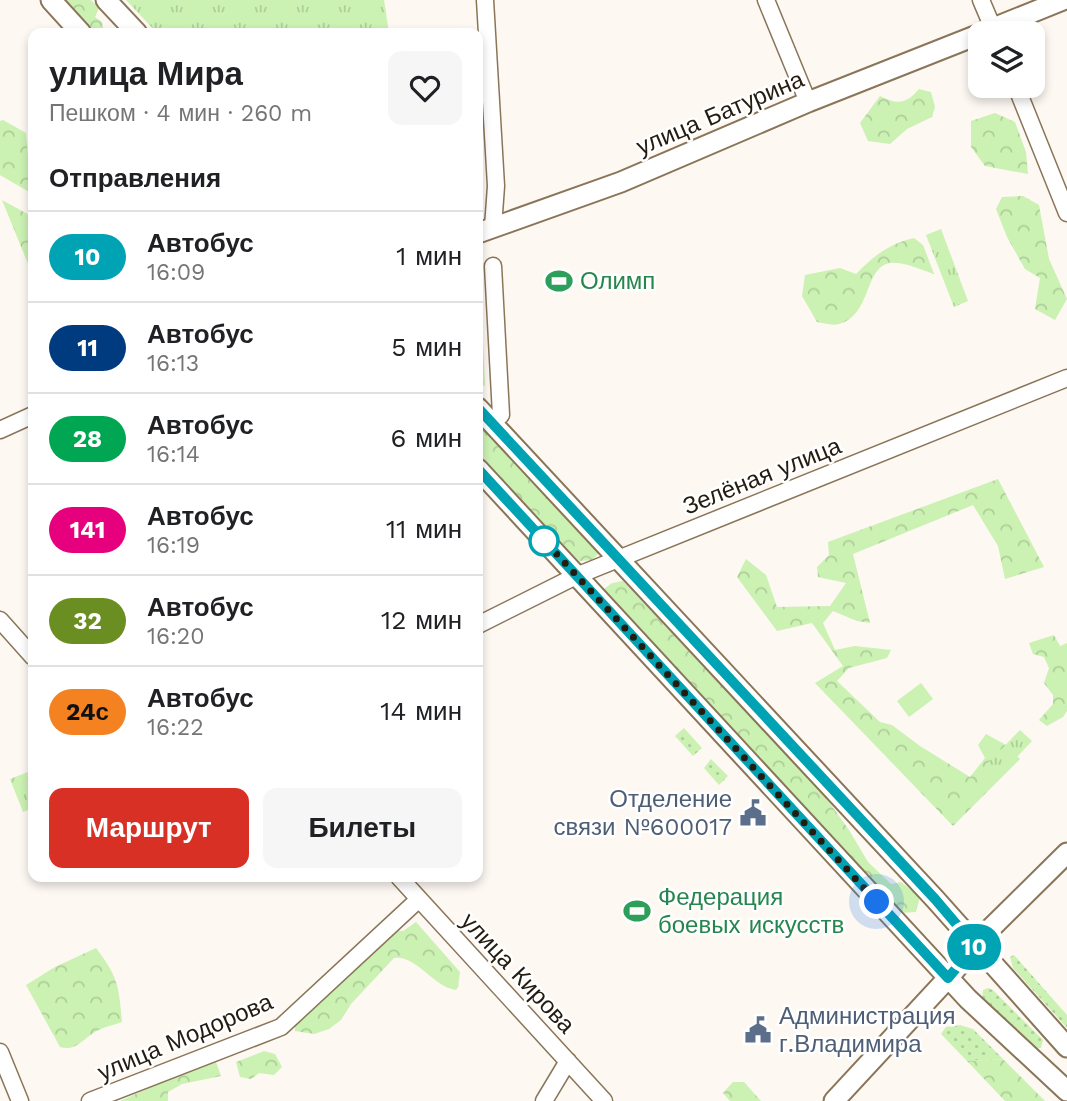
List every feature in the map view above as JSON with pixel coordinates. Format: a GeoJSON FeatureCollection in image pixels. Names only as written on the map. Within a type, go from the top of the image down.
{"type":"FeatureCollection","features":[{"type":"Feature","properties":{"kind":"main road"},"geometry":{"type":"LineString","coordinates":[[51,0],[76,28]]}},
{"type":"Feature","properties":{"kind":"main road"},"geometry":{"type":"LineString","coordinates":[[106,0],[131,28]]}},
{"type":"Feature","properties":{"kind":"main road","name":"улица Батурина"},"geometry":{"type":"LineString","coordinates":[[1013,21],[1063,0]]}},
{"type":"Feature","properties":{"kind":"main road","name":"улица Батурина"},"geometry":{"type":"LineString","coordinates":[[485,230],[621,182],[808,102],[968,39]]}},
{"type":"Feature","properties":{"kind":"main road"},"geometry":{"type":"LineString","coordinates":[[483,413],[935,899],[975,946],[996,965],[1067,1047]]}},
{"type":"Feature","properties":{"kind":"main road"},"geometry":{"type":"LineString","coordinates":[[483,474],[948,978],[1067,1091]]}},
{"type":"Feature","properties":{"kind":"main road"},"geometry":{"type":"LineString","coordinates":[[834,1101],[975,946],[1067,853]]}},
{"type":"Feature","properties":{"kind":"street"},"geometry":{"type":"LineString","coordinates":[[485,0],[496,186],[485,230]]}},
{"type":"Feature","properties":{"kind":"street"},"geometry":{"type":"LineString","coordinates":[[766,0],[808,102]]}},
{"type":"Feature","properties":{"kind":"street"},"geometry":{"type":"LineString","coordinates":[[981,0],[985,21]]}},
{"type":"Feature","properties":{"kind":"street"},"geometry":{"type":"LineString","coordinates":[[1021,98],[1067,213]]}},
{"type":"Feature","properties":{"kind":"street"},"geometry":{"type":"LineString","coordinates":[[492,423],[501,415],[494,266]]}},
{"type":"Feature","properties":{"kind":"street","name":"Зелёная улица"},"geometry":{"type":"LineString","coordinates":[[483,622],[576,576],[1067,378]]}},
{"type":"Feature","properties":{"kind":"street"},"geometry":{"type":"LineString","coordinates":[[0,430],[28,417]]}},
{"type":"Feature","properties":{"kind":"street"},"geometry":{"type":"LineString","coordinates":[[0,620],[28,651]]}},
{"type":"Feature","properties":{"kind":"street","name":"улица Кирова"},"geometry":{"type":"LineString","coordinates":[[404,882],[604,1101]]}},
{"type":"Feature","properties":{"kind":"street","name":"улица Модорова"},"geometry":{"type":"LineString","coordinates":[[90,1101],[281,1027],[419,899]]}},
{"type":"Feature","properties":{"kind":"street"},"geometry":{"type":"LineString","coordinates":[[0,1052],[17,1100]]}},
{"type":"Feature","properties":{"kind":"street"},"geometry":{"type":"LineString","coordinates":[[544,1101],[568,1061]]}},
{"type":"Feature","properties":{"kind":"green space"},"geometry":{"type":"Polygon","coordinates":[[[61,0],[91,0],[99,8],[95,17],[102,22],[103,28],[87,28],[61,0]]]}},
{"type":"Feature","properties":{"kind":"green space"},"geometry":{"type":"Polygon","coordinates":[[[126,0],[384,0],[388,28],[152,28],[126,0]]]}},
{"type":"Feature","properties":{"kind":"green space"},"geometry":{"type":"Polygon","coordinates":[[[919,89],[931,92],[935,107],[932,117],[907,129],[890,144],[868,141],[860,123],[880,96],[901,101],[910,98],[919,89]]]}},
{"type":"Feature","properties":{"kind":"green space"},"geometry":{"type":"Polygon","coordinates":[[[995,113],[1015,122],[1026,152],[1028,174],[985,166],[971,147],[971,121],[995,113]]]}},
{"type":"Feature","properties":{"kind":"green space"},"geometry":{"type":"Polygon","coordinates":[[[3,120],[26,133],[28,191],[0,175],[0,121],[3,120]]]}},
{"type":"Feature","properties":{"kind":"green space"},"geometry":{"type":"Polygon","coordinates":[[[1023,196],[1039,205],[1049,259],[1067,299],[1055,320],[1035,309],[1040,278],[1025,269],[1007,237],[996,209],[1002,197],[1023,196]]]}},
{"type":"Feature","properties":{"kind":"green space"},"geometry":{"type":"Polygon","coordinates":[[[2,200],[28,214],[28,264],[2,200]]]}},
{"type":"Feature","properties":{"kind":"green space"},"geometry":{"type":"Polygon","coordinates":[[[941,229],[968,301],[954,307],[926,235],[941,229]]]}},
{"type":"Feature","properties":{"kind":"green space"},"geometry":{"type":"Polygon","coordinates":[[[914,238],[923,245],[934,274],[900,263],[882,266],[871,282],[863,302],[850,319],[837,325],[817,322],[802,296],[805,275],[840,268],[856,274],[882,252],[914,238]]]}},
{"type":"Feature","properties":{"kind":"green space"},"geometry":{"type":"Polygon","coordinates":[[[483,343],[485,387],[483,385],[483,343]]]}},
{"type":"Feature","properties":{"kind":"green space"},"geometry":{"type":"Polygon","coordinates":[[[483,426],[600,552],[592,560],[579,561],[483,458],[483,426]]]}},
{"type":"Feature","properties":{"kind":"green space"},"geometry":{"type":"Polygon","coordinates":[[[998,479],[1044,567],[1005,579],[998,546],[973,505],[853,554],[870,623],[857,621],[833,611],[823,623],[835,650],[855,646],[891,650],[887,658],[849,668],[837,681],[880,722],[892,725],[970,777],[985,758],[978,745],[986,734],[1006,745],[1020,759],[953,826],[815,683],[843,666],[812,623],[777,631],[737,577],[746,559],[766,575],[777,607],[830,606],[846,583],[818,577],[817,567],[829,555],[828,542],[998,479]]]}},
{"type":"Feature","properties":{"kind":"green space"},"geometry":{"type":"Polygon","coordinates":[[[623,581],[824,795],[868,862],[891,884],[901,882],[920,897],[916,912],[899,913],[604,589],[612,583],[623,581]]]}},
{"type":"Feature","properties":{"kind":"green space"},"geometry":{"type":"Polygon","coordinates":[[[1054,635],[1060,646],[1067,643],[1067,711],[1063,717],[1047,726],[1039,720],[1053,704],[1053,695],[1044,683],[1049,668],[1044,657],[1033,654],[1029,643],[1054,635]]]}},
{"type":"Feature","properties":{"kind":"green space"},"geometry":{"type":"Polygon","coordinates":[[[921,683],[933,699],[909,717],[897,701],[921,683]]]}},
{"type":"Feature","properties":{"kind":"green space"},"geometry":{"type":"Polygon","coordinates":[[[684,728],[702,748],[693,756],[675,736],[684,728]]]}},
{"type":"Feature","properties":{"kind":"green space"},"geometry":{"type":"Polygon","coordinates":[[[1020,730],[1032,741],[999,776],[987,764],[1020,730]]]}},
{"type":"Feature","properties":{"kind":"green space"},"geometry":{"type":"Polygon","coordinates":[[[711,759],[728,776],[719,785],[704,768],[711,759]]]}},
{"type":"Feature","properties":{"kind":"green space"},"geometry":{"type":"Polygon","coordinates":[[[28,772],[28,810],[23,812],[10,779],[28,772]]]}},
{"type":"Feature","properties":{"kind":"green space"},"geometry":{"type":"Polygon","coordinates":[[[416,922],[460,972],[456,990],[440,983],[410,961],[394,958],[351,1004],[341,1020],[329,1029],[314,1034],[295,1031],[295,1025],[304,1011],[388,930],[403,931],[416,922]]]}},
{"type":"Feature","properties":{"kind":"green space"},"geometry":{"type":"Polygon","coordinates":[[[96,948],[116,982],[122,1022],[98,1030],[75,1046],[60,1047],[26,985],[55,967],[96,948]]]}},
{"type":"Feature","properties":{"kind":"green space"},"geometry":{"type":"Polygon","coordinates":[[[1014,955],[1067,1015],[1067,1028],[1013,968],[1010,957],[1014,955]]]}},
{"type":"Feature","properties":{"kind":"green space"},"geometry":{"type":"Polygon","coordinates":[[[988,988],[1043,1040],[1041,1048],[1034,1048],[982,998],[983,990],[988,988]]]}},
{"type":"Feature","properties":{"kind":"green space"},"geometry":{"type":"Polygon","coordinates":[[[960,1025],[973,1029],[1003,1059],[967,1061],[941,1034],[946,1027],[960,1025]]]}},
{"type":"Feature","properties":{"kind":"green space"},"geometry":{"type":"Polygon","coordinates":[[[264,1051],[275,1054],[282,1067],[274,1075],[259,1073],[251,1079],[240,1077],[236,1062],[264,1051]]]}},
{"type":"Feature","properties":{"kind":"green space"},"geometry":{"type":"Polygon","coordinates":[[[1003,1059],[1045,1101],[1005,1101],[967,1061],[1003,1059]]]}},
{"type":"Feature","properties":{"kind":"green space"},"geometry":{"type":"Polygon","coordinates":[[[209,1061],[216,1062],[221,1076],[182,1084],[168,1092],[168,1101],[120,1101],[209,1061]]]}},
{"type":"Feature","properties":{"kind":"green space"},"geometry":{"type":"Polygon","coordinates":[[[733,1082],[744,1082],[761,1101],[730,1101],[723,1093],[733,1082]]]}},
{"type":"Feature","properties":{"kind":"bus line","name":"10"},"geometry":{"type":"LineString","coordinates":[[483,413],[935,899],[975,946],[948,978],[483,474]]}},
{"type":"Feature","properties":{"kind":"place","name":"Олимп"},"geometry":{"type":"Point","coordinates":[559,281]}},
{"type":"Feature","properties":{"kind":"place","name":"Отделение связи №600017"},"geometry":{"type":"Point","coordinates":[753,813]}},
{"type":"Feature","properties":{"kind":"place","name":"Федерация боевых искусств"},"geometry":{"type":"Point","coordinates":[637,911]}},
{"type":"Feature","properties":{"kind":"place","name":"Администрация г.Владимира"},"geometry":{"type":"Point","coordinates":[758,1030]}},
{"type":"Feature","properties":{"kind":"route"},"geometry":{"type":"LineString","coordinates":[[544,541],[542,538],[877,902]]}}]}
